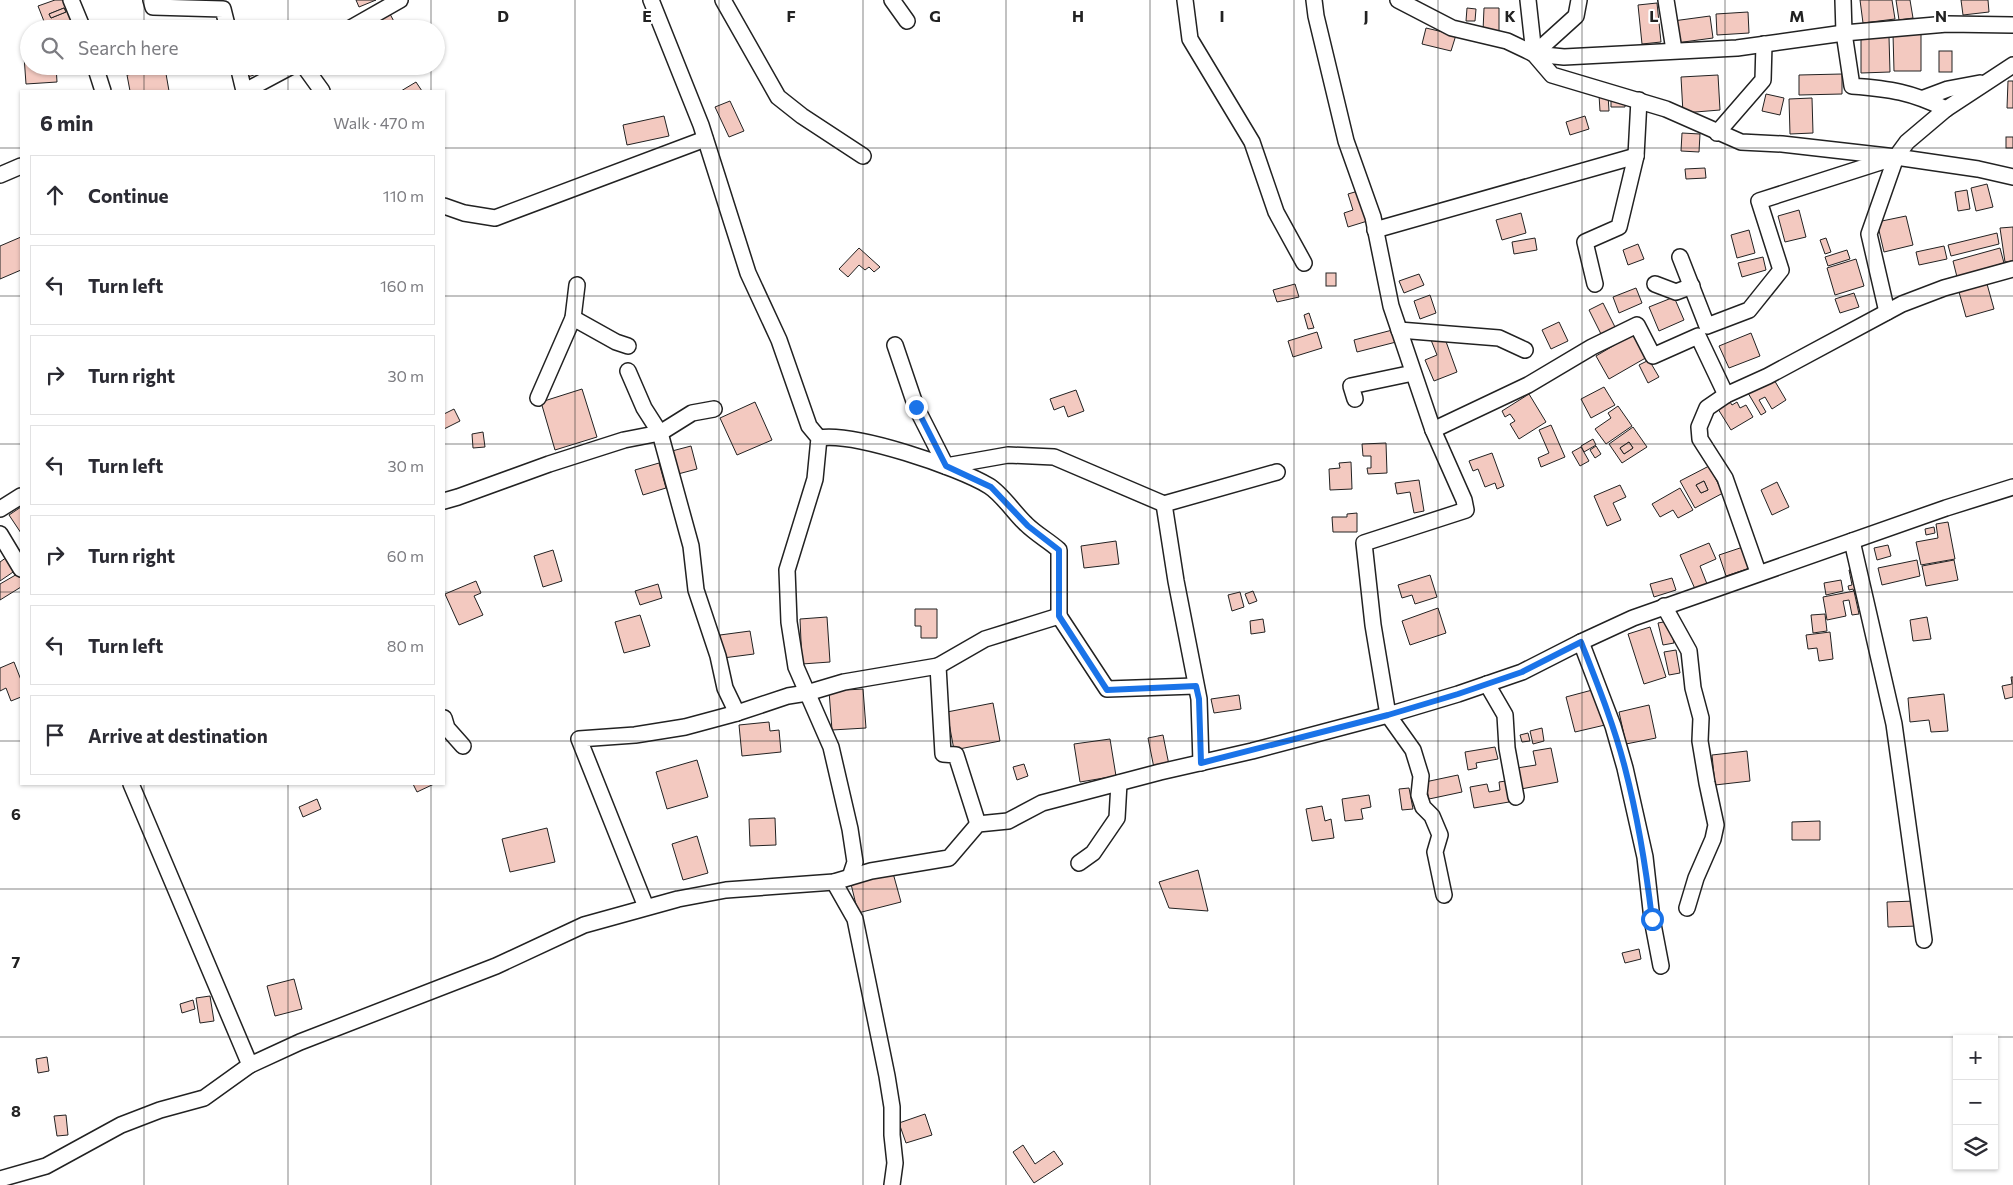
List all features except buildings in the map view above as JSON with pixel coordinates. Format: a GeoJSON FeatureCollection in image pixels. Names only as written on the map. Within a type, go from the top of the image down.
{"type":"FeatureCollection","features":[{"type":"Feature","properties":{"kind":"street"},"geometry":{"type":"LineString","coordinates":[[72,0],[80,20]]}},
{"type":"Feature","properties":{"kind":"street"},"geometry":{"type":"LineString","coordinates":[[151,0],[153,7],[223,9],[226,20]]}},
{"type":"Feature","properties":{"kind":"street"},"geometry":{"type":"LineString","coordinates":[[365,20],[400,0]]}},
{"type":"Feature","properties":{"kind":"street"},"geometry":{"type":"LineString","coordinates":[[651,0],[705,139],[748,273],[779,340],[809,426],[819,438],[815,479],[786,570],[789,622],[796,667],[831,747],[850,829],[855,862],[850,877]]}},
{"type":"Feature","properties":{"kind":"street"},"geometry":{"type":"LineString","coordinates":[[724,0],[778,97],[802,116],[863,156]]}},
{"type":"Feature","properties":{"kind":"street"},"geometry":{"type":"LineString","coordinates":[[892,0],[907,21]]}},
{"type":"Feature","properties":{"kind":"street"},"geometry":{"type":"LineString","coordinates":[[1184,0],[1190,39],[1252,142],[1276,212],[1304,264]]}},
{"type":"Feature","properties":{"kind":"street"},"geometry":{"type":"LineString","coordinates":[[1314,0],[1316,16],[1346,141],[1372,217],[1391,306],[1433,430],[1464,500],[1466,510],[1364,543],[1373,624],[1388,715],[1413,750],[1421,776],[1419,795],[1423,807],[1432,816],[1440,835],[1435,852],[1444,895]]}},
{"type":"Feature","properties":{"kind":"street"},"geometry":{"type":"LineString","coordinates":[[1398,0],[1452,28],[1507,41],[1534,54],[1564,57],[1737,48],[1844,33],[1947,24],[2013,25]]}},
{"type":"Feature","properties":{"kind":"street"},"geometry":{"type":"LineString","coordinates":[[1528,0],[1534,54],[1552,75],[1666,109],[1741,142],[1782,144],[1896,158],[1978,169],[2013,177]]}},
{"type":"Feature","properties":{"kind":"street"},"geometry":{"type":"LineString","coordinates":[[1534,54],[1576,16],[1579,0]]}},
{"type":"Feature","properties":{"kind":"street"},"geometry":{"type":"LineString","coordinates":[[1666,0],[1674,50]]}},
{"type":"Feature","properties":{"kind":"street"},"geometry":{"type":"LineString","coordinates":[[1843,0],[1844,33],[1852,86],[1890,88],[1924,98],[1946,109]]}},
{"type":"Feature","properties":{"kind":"street"},"geometry":{"type":"LineString","coordinates":[[1717,133],[1762,80],[1764,44]]}},
{"type":"Feature","properties":{"kind":"street"},"geometry":{"type":"LineString","coordinates":[[1886,312],[1869,234],[1896,158],[1907,142],[1946,109],[2013,65]]}},
{"type":"Feature","properties":{"kind":"street"},"geometry":{"type":"LineString","coordinates":[[98,75],[103,90]]}},
{"type":"Feature","properties":{"kind":"street"},"geometry":{"type":"LineString","coordinates":[[240,75],[244,90]]}},
{"type":"Feature","properties":{"kind":"street"},"geometry":{"type":"LineString","coordinates":[[246,90],[275,75]]}},
{"type":"Feature","properties":{"kind":"street"},"geometry":{"type":"LineString","coordinates":[[310,75],[321,90]]}},
{"type":"Feature","properties":{"kind":"street"},"geometry":{"type":"LineString","coordinates":[[1924,98],[1948,89],[1986,82]]}},
{"type":"Feature","properties":{"kind":"street"},"geometry":{"type":"LineString","coordinates":[[1595,284],[1585,242],[1619,227],[1636,156],[1639,100]]}},
{"type":"Feature","properties":{"kind":"street"},"geometry":{"type":"LineString","coordinates":[[445,206],[464,213],[495,218],[705,139]]}},
{"type":"Feature","properties":{"kind":"street"},"geometry":{"type":"LineString","coordinates":[[1375,230],[1636,156]]}},
{"type":"Feature","properties":{"kind":"street"},"geometry":{"type":"LineString","coordinates":[[1433,430],[1528,385],[1592,347],[1637,325],[1653,356],[1749,310],[1782,270],[1759,200],[1896,158]]}},
{"type":"Feature","properties":{"kind":"street"},"geometry":{"type":"LineString","coordinates":[[0,175],[20,166]]}},
{"type":"Feature","properties":{"kind":"street"},"geometry":{"type":"LineString","coordinates":[[1680,257],[1692,286],[1702,331],[1726,395]]}},
{"type":"Feature","properties":{"kind":"street"},"geometry":{"type":"LineString","coordinates":[[1758,572],[1725,478],[1700,439],[1699,427],[1708,408],[1726,395],[1768,376],[1902,304],[1944,288],[2013,269]]}},
{"type":"Feature","properties":{"kind":"street"},"geometry":{"type":"LineString","coordinates":[[1655,284],[1676,292],[1692,286]]}},
{"type":"Feature","properties":{"kind":"street"},"geometry":{"type":"LineString","coordinates":[[538,398],[573,318],[577,285]]}},
{"type":"Feature","properties":{"kind":"street"},"geometry":{"type":"LineString","coordinates":[[573,318],[616,342],[628,346]]}},
{"type":"Feature","properties":{"kind":"street"},"geometry":{"type":"LineString","coordinates":[[1399,330],[1498,338],[1524,350]]}},
{"type":"Feature","properties":{"kind":"street"},"geometry":{"type":"LineString","coordinates":[[895,345],[916,407],[946,466]]}},
{"type":"Feature","properties":{"kind":"street"},"geometry":{"type":"LineString","coordinates":[[628,371],[644,408],[660,433],[691,546],[696,590],[718,656],[725,688],[737,713]]}},
{"type":"Feature","properties":{"kind":"street"},"geometry":{"type":"LineString","coordinates":[[1355,399],[1351,386],[1413,374]]}},
{"type":"Feature","properties":{"kind":"street"},"geometry":{"type":"LineString","coordinates":[[445,500],[624,440],[660,433],[692,413],[714,409]]}},
{"type":"Feature","properties":{"kind":"street"},"geometry":{"type":"LineString","coordinates":[[819,438],[832,436],[888,448],[946,466],[991,487],[1028,526],[1059,550],[1059,616],[1107,690],[1196,686]]}},
{"type":"Feature","properties":{"kind":"street"},"geometry":{"type":"LineString","coordinates":[[946,466],[1008,455],[1054,457],[1164,504],[1277,472]]}},
{"type":"Feature","properties":{"kind":"street"},"geometry":{"type":"LineString","coordinates":[[0,1180],[46,1166],[121,1125],[160,1110],[204,1098],[250,1065],[300,1042],[496,966],[584,925],[646,907],[726,890],[834,882],[871,871],[948,858],[978,824],[1008,821],[1042,803],[1388,715],[1487,684],[1522,672],[1581,642],[1664,606],[1758,572],[2013,487]]}},
{"type":"Feature","properties":{"kind":"street"},"geometry":{"type":"LineString","coordinates":[[0,508],[20,497]]}},
{"type":"Feature","properties":{"kind":"street"},"geometry":{"type":"LineString","coordinates":[[1164,504],[1176,581],[1199,699],[1201,763]]}},
{"type":"Feature","properties":{"kind":"street"},"geometry":{"type":"LineString","coordinates":[[0,534],[20,567]]}},
{"type":"Feature","properties":{"kind":"street"},"geometry":{"type":"LineString","coordinates":[[1852,541],[1894,724],[1924,940]]}},
{"type":"Feature","properties":{"kind":"street"},"geometry":{"type":"LineString","coordinates":[[1664,606],[1689,651],[1693,688],[1701,718],[1700,741],[1716,825],[1713,839],[1696,878],[1687,908]]}},
{"type":"Feature","properties":{"kind":"street"},"geometry":{"type":"LineString","coordinates":[[646,907],[579,739],[635,735],[685,727],[737,713],[788,696],[807,693],[844,682],[938,666],[984,639],[1059,616]]}},
{"type":"Feature","properties":{"kind":"street"},"geometry":{"type":"LineString","coordinates":[[1581,642],[1612,726],[1625,768],[1645,857],[1652,919],[1661,966]]}},
{"type":"Feature","properties":{"kind":"street"},"geometry":{"type":"LineString","coordinates":[[938,666],[943,754],[956,755],[978,824]]}},
{"type":"Feature","properties":{"kind":"street"},"geometry":{"type":"LineString","coordinates":[[1487,684],[1505,715],[1516,798]]}},
{"type":"Feature","properties":{"kind":"street"},"geometry":{"type":"LineString","coordinates":[[445,721],[447,728],[463,746]]}},
{"type":"Feature","properties":{"kind":"street"},"geometry":{"type":"LineString","coordinates":[[1079,863],[1093,853],[1117,818],[1120,783]]}},
{"type":"Feature","properties":{"kind":"street"},"geometry":{"type":"LineString","coordinates":[[130,785],[250,1065]]}},
{"type":"Feature","properties":{"kind":"street"},"geometry":{"type":"LineString","coordinates":[[834,882],[855,919],[887,1076],[892,1107],[892,1135],[896,1163],[892,1185]]}},
{"type":"Feature","properties":{"kind":"route"},"geometry":{"type":"LineString","coordinates":[[916,407],[946,466],[991,487],[1028,526],[1059,550],[1059,616],[1107,690],[1196,686],[1199,699],[1201,763],[1388,715],[1458,694],[1522,672],[1581,642],[1612,726],[1625,768],[1636,825],[1645,857],[1652,919]]}}]}
